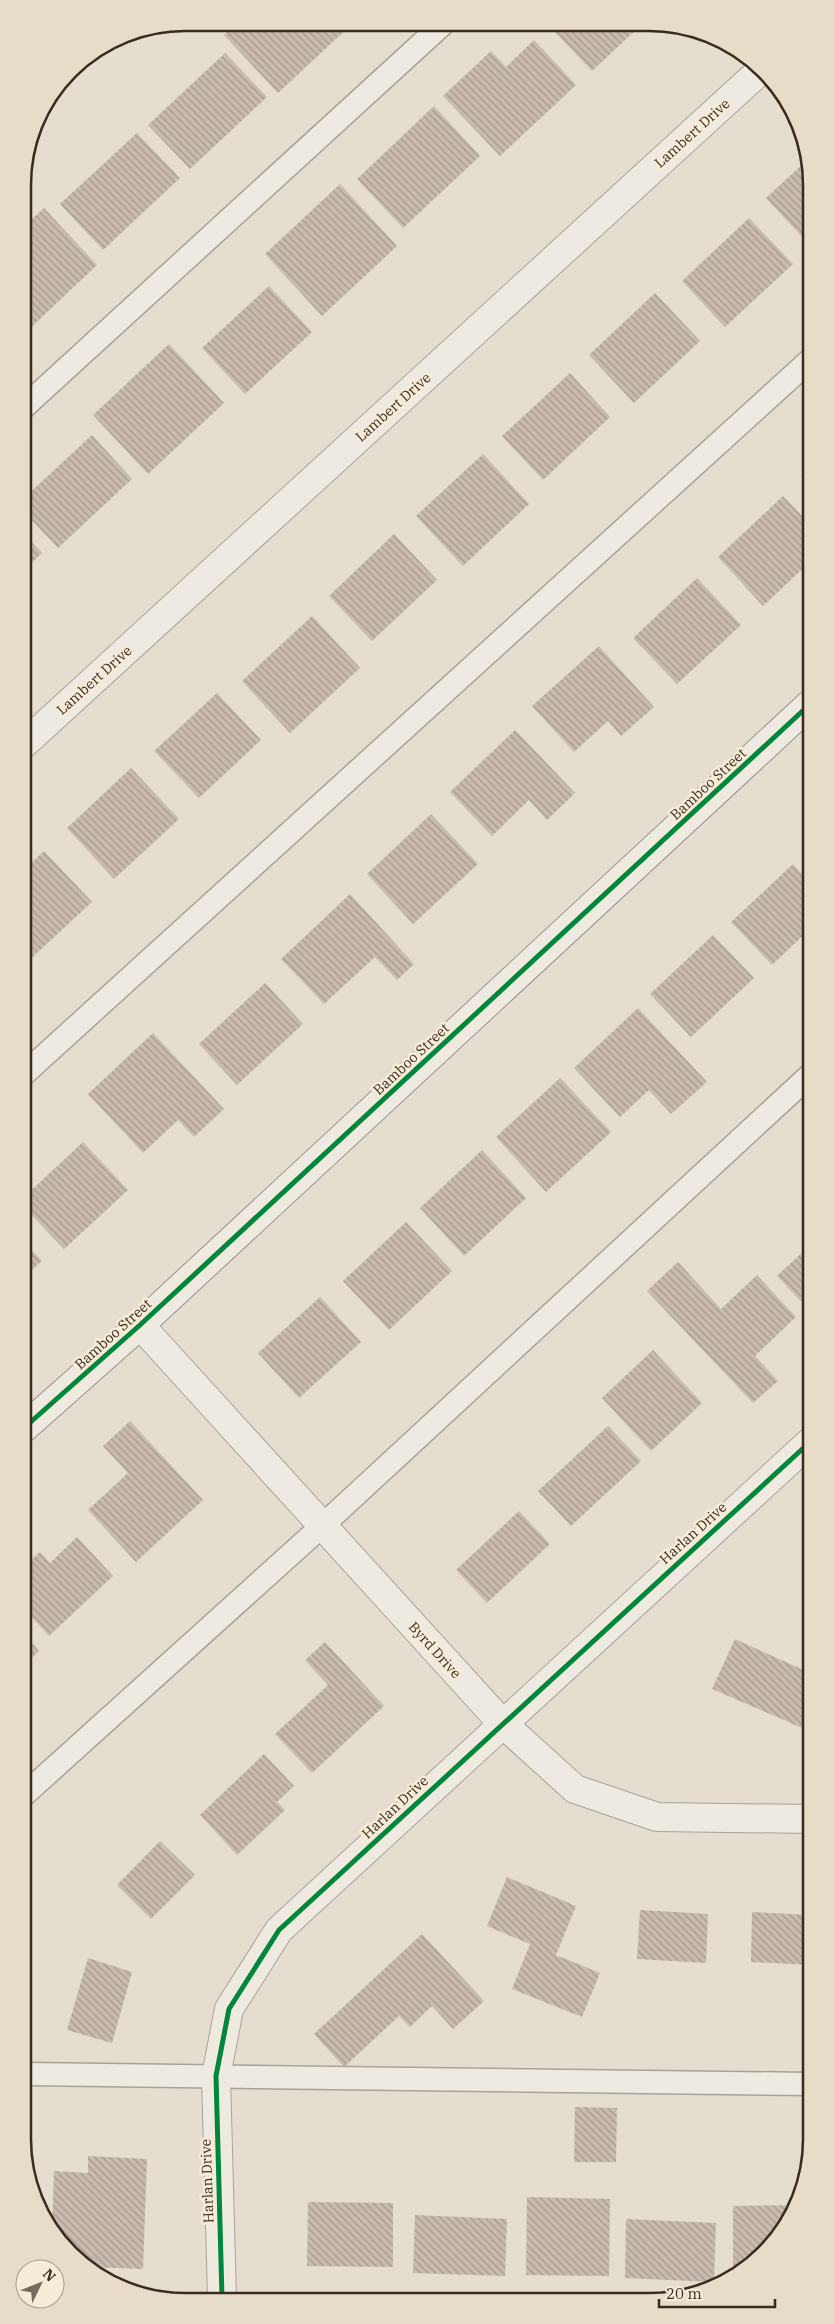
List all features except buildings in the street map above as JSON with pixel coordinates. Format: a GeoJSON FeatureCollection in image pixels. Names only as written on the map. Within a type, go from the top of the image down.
{"type":"FeatureCollection","features":[{"type":"Feature","properties":{"kind":"street","name":"Lambert Drive"},"geometry":{"type":"LineString","coordinates":[[32,737],[756,74]]}},
{"type":"Feature","properties":{"kind":"street","name":"Bamboo Street"},"geometry":{"type":"LineString","coordinates":[[31,1421],[140,1325],[803,711]]}},
{"type":"Feature","properties":{"kind":"street","name":"Byrd Drive"},"geometry":{"type":"LineString","coordinates":[[140,1325],[502,1724],[574,1789],[657,1817],[802,1819]]}},
{"type":"Feature","properties":{"kind":"street","name":"Harlan Drive"},"geometry":{"type":"LineString","coordinates":[[222,2293],[216,2076],[229,2009],[279,1930],[802,1449]]}},
{"type":"Feature","properties":{"kind":"lane"},"geometry":{"type":"LineString","coordinates":[[32,400],[435,31]]}},
{"type":"Feature","properties":{"kind":"lane"},"geometry":{"type":"LineString","coordinates":[[32,1067],[803,366]]}},
{"type":"Feature","properties":{"kind":"lane"},"geometry":{"type":"LineString","coordinates":[[31,1788],[322,1526],[803,1083]]}},
{"type":"Feature","properties":{"kind":"lane"},"geometry":{"type":"LineString","coordinates":[[31,2074],[802,2084]]}},
{"type":"Feature","properties":{"kind":"cycle path"},"geometry":{"type":"LineString","coordinates":[[31,1421],[140,1325],[803,711]]}},
{"type":"Feature","properties":{"kind":"cycle path"},"geometry":{"type":"LineString","coordinates":[[222,2293],[216,2076],[229,2009],[279,1930],[802,1449]]}}]}
